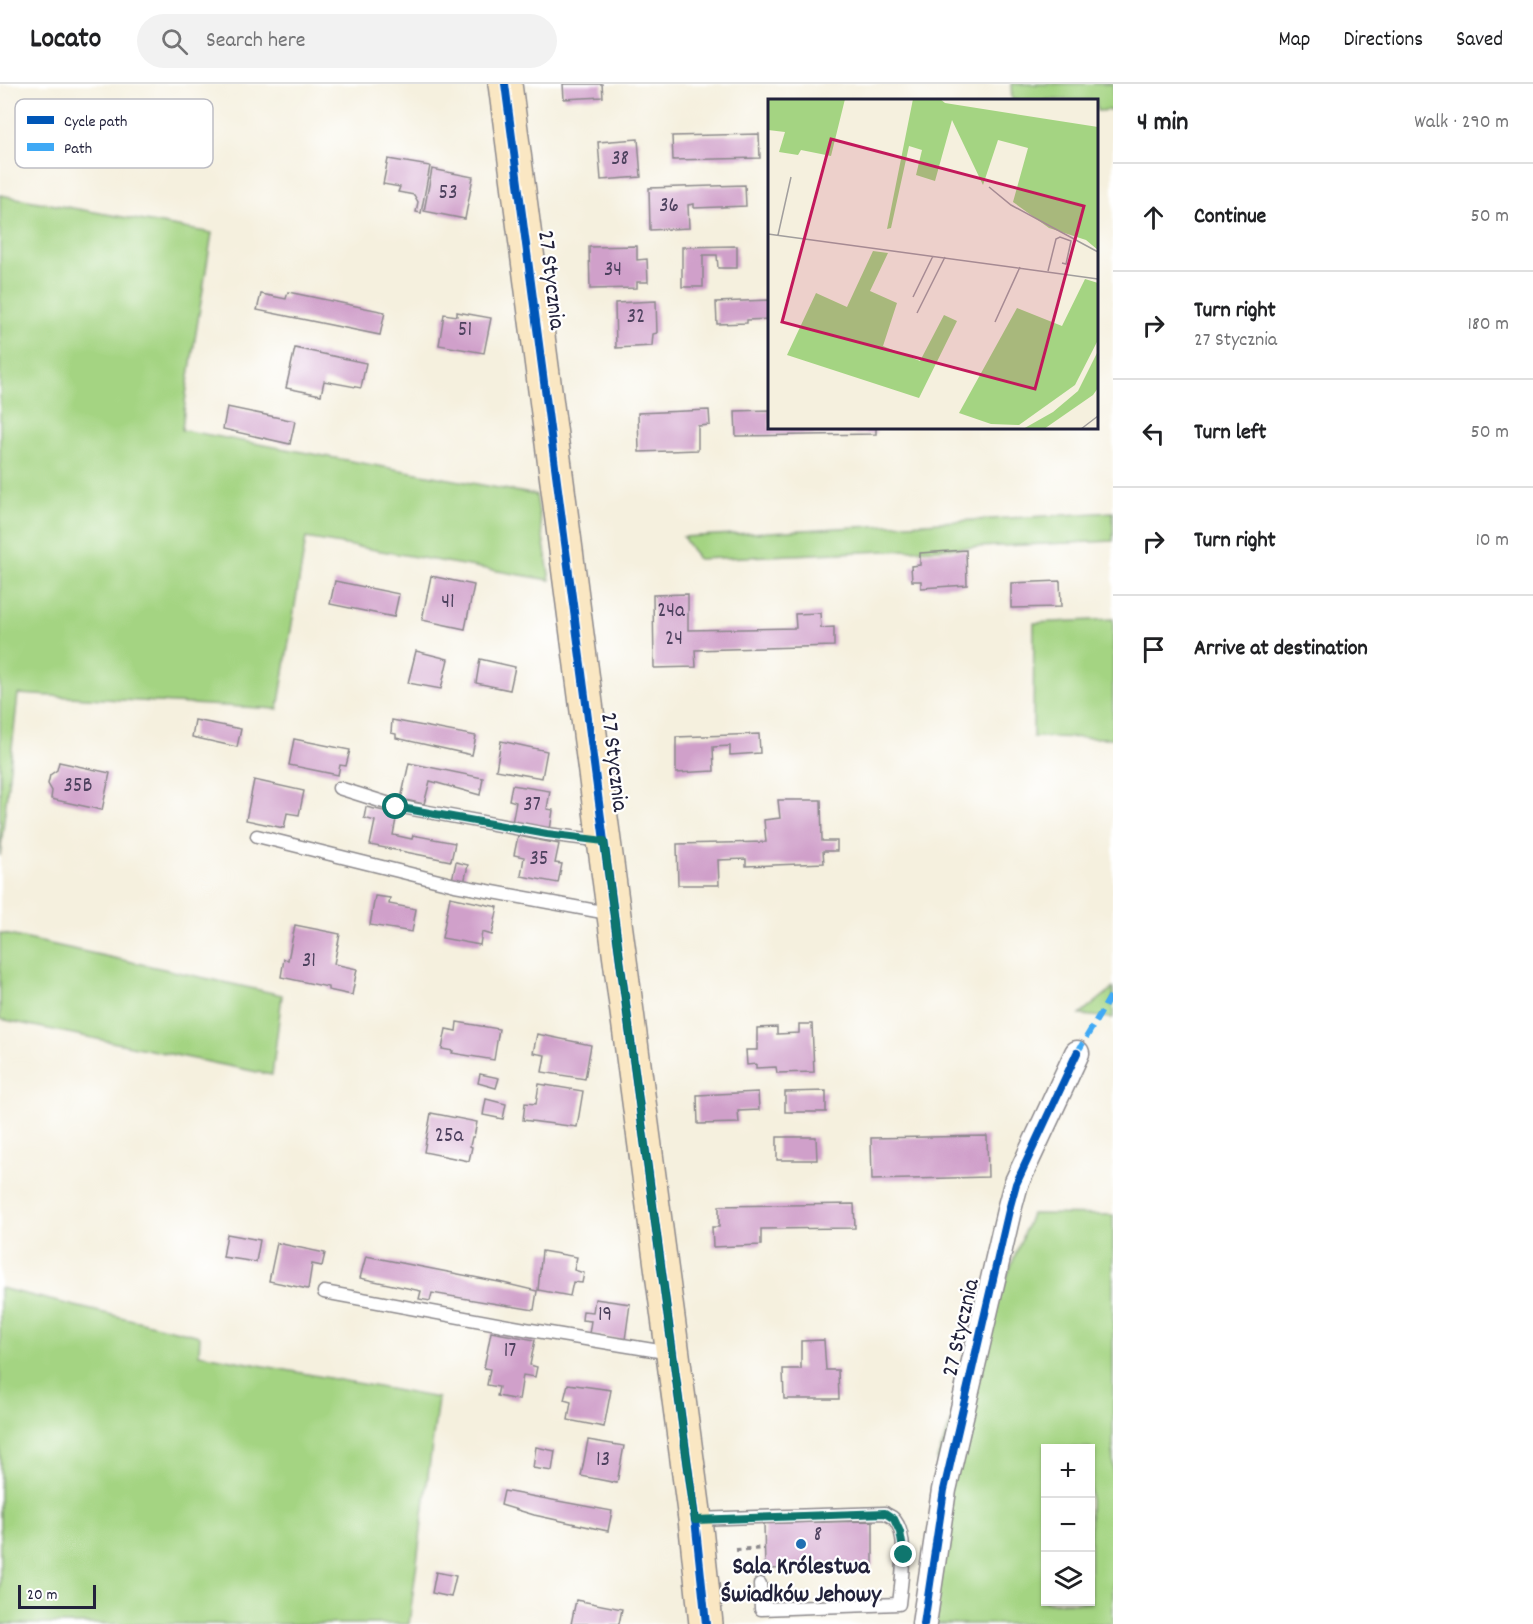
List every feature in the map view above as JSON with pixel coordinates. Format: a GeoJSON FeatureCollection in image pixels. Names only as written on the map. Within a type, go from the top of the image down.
{"type":"FeatureCollection","features":[{"type":"Feature","properties":{"kind":"street","name":"27 Stycznia"},"geometry":{"type":"LineString","coordinates":[[505,84],[695,1520],[706,1624]]}},
{"type":"Feature","properties":{"kind":"street","name":"27 Stycznia"},"geometry":{"type":"LineString","coordinates":[[924,1624],[944,1490],[1013,1195],[1077,1053]]}},
{"type":"Feature","properties":{"kind":"lane"},"geometry":{"type":"LineString","coordinates":[[339,788],[396,807],[547,834],[604,841]]}},
{"type":"Feature","properties":{"kind":"lane"},"geometry":{"type":"LineString","coordinates":[[256,836],[455,885],[614,914]]}},
{"type":"Feature","properties":{"kind":"lane"},"geometry":{"type":"LineString","coordinates":[[324,1292],[672,1353]]}},
{"type":"Feature","properties":{"kind":"lane"},"geometry":{"type":"LineString","coordinates":[[695,1520],[885,1513],[894,1519],[900,1532],[904,1555],[899,1604],[761,1609],[760,1584]]}},
{"type":"Feature","properties":{"kind":"lane"},"geometry":{"type":"LineString","coordinates":[[901,1585],[930,1588]]}},
{"type":"Feature","properties":{"kind":"path"},"geometry":{"type":"LineString","coordinates":[[736,1550],[764,1548]]}},
{"type":"Feature","properties":{"kind":"green space"},"geometry":{"type":"Polygon","coordinates":[[[1011,84],[1113,84],[1113,110],[1098,111],[1098,99],[1012,99],[1011,84]]]}},
{"type":"Feature","properties":{"kind":"green space"},"geometry":{"type":"Polygon","coordinates":[[[0,195],[212,233],[182,430],[536,495],[550,580],[306,538],[278,709],[18,694],[0,856],[0,195]]]}},
{"type":"Feature","properties":{"kind":"green space"},"geometry":{"type":"Polygon","coordinates":[[[1113,512],[1113,541],[698,559],[683,537],[1113,512]]]}},
{"type":"Feature","properties":{"kind":"green space"},"geometry":{"type":"Polygon","coordinates":[[[1113,619],[1113,738],[1033,737],[1034,623],[1113,619]]]}},
{"type":"Feature","properties":{"kind":"green space"},"geometry":{"type":"Polygon","coordinates":[[[0,933],[282,995],[272,1075],[0,1019],[0,933]]]}},
{"type":"Feature","properties":{"kind":"green space"},"geometry":{"type":"Polygon","coordinates":[[[1113,988],[1113,1018],[1080,1015],[1113,988]]]}},
{"type":"Feature","properties":{"kind":"green space"},"geometry":{"type":"Polygon","coordinates":[[[1031,1214],[1113,1215],[1113,1624],[932,1624],[949,1504],[937,1459],[1031,1214]]]}},
{"type":"Feature","properties":{"kind":"green space"},"geometry":{"type":"Polygon","coordinates":[[[0,1288],[200,1336],[199,1354],[438,1398],[409,1624],[0,1624],[0,1288]]]}},
{"type":"Feature","properties":{"kind":"building"},"geometry":{"type":"Polygon","coordinates":[[[563,84],[602,84],[603,97],[564,99],[563,84]]]}},
{"type":"Feature","properties":{"kind":"building"},"geometry":{"type":"Polygon","coordinates":[[[759,134],[760,158],[673,160],[672,136],[759,134]]]}},
{"type":"Feature","properties":{"kind":"building"},"geometry":{"type":"Polygon","coordinates":[[[638,139],[641,177],[601,180],[598,142],[638,139]]]}},
{"type":"Feature","properties":{"kind":"building"},"geometry":{"type":"Polygon","coordinates":[[[388,159],[430,166],[421,213],[416,212],[418,202],[414,195],[398,192],[400,187],[383,184],[388,159]]]}},
{"type":"Feature","properties":{"kind":"building"},"geometry":{"type":"Polygon","coordinates":[[[432,169],[473,177],[465,219],[424,211],[432,169]]]}},
{"type":"Feature","properties":{"kind":"building"},"geometry":{"type":"Polygon","coordinates":[[[745,185],[746,206],[694,208],[694,204],[688,205],[689,228],[650,230],[649,188],[745,185]]]}},
{"type":"Feature","properties":{"kind":"building"},"geometry":{"type":"Polygon","coordinates":[[[637,246],[637,260],[647,259],[648,282],[637,282],[637,288],[590,289],[589,247],[637,246]]]}},
{"type":"Feature","properties":{"kind":"building"},"geometry":{"type":"Polygon","coordinates":[[[737,246],[737,268],[718,268],[717,255],[703,255],[703,287],[682,287],[682,247],[737,246]]]}},
{"type":"Feature","properties":{"kind":"building"},"geometry":{"type":"Polygon","coordinates":[[[288,292],[385,312],[380,335],[257,310],[261,294],[286,299],[288,292]]]}},
{"type":"Feature","properties":{"kind":"building"},"geometry":{"type":"Polygon","coordinates":[[[768,300],[768,319],[747,320],[747,323],[717,324],[716,302],[768,300]]]}},
{"type":"Feature","properties":{"kind":"building"},"geometry":{"type":"Polygon","coordinates":[[[656,301],[657,333],[653,334],[652,346],[616,348],[615,303],[656,301]]]}},
{"type":"Feature","properties":{"kind":"building"},"geometry":{"type":"Polygon","coordinates":[[[457,312],[491,318],[484,353],[439,345],[444,314],[457,316],[457,312]]]}},
{"type":"Feature","properties":{"kind":"building"},"geometry":{"type":"Polygon","coordinates":[[[295,348],[366,363],[361,388],[324,381],[321,395],[286,388],[295,348]]]}},
{"type":"Feature","properties":{"kind":"building"},"geometry":{"type":"Polygon","coordinates":[[[227,407],[295,421],[290,444],[223,429],[227,407]]]}},
{"type":"Feature","properties":{"kind":"building"},"geometry":{"type":"Polygon","coordinates":[[[709,410],[710,425],[698,426],[698,450],[639,452],[638,413],[709,410]]]}},
{"type":"Feature","properties":{"kind":"building"},"geometry":{"type":"Polygon","coordinates":[[[768,410],[768,429],[876,429],[876,434],[736,436],[735,411],[768,410]]]}},
{"type":"Feature","properties":{"kind":"building"},"geometry":{"type":"Polygon","coordinates":[[[966,550],[967,585],[921,588],[921,581],[912,581],[911,566],[920,565],[920,553],[966,550]]]}},
{"type":"Feature","properties":{"kind":"building"},"geometry":{"type":"Polygon","coordinates":[[[431,576],[474,585],[465,629],[422,620],[431,576]]]}},
{"type":"Feature","properties":{"kind":"building"},"geometry":{"type":"Polygon","coordinates":[[[335,581],[399,594],[394,617],[330,604],[335,581]]]}},
{"type":"Feature","properties":{"kind":"building"},"geometry":{"type":"Polygon","coordinates":[[[1060,581],[1061,607],[1011,608],[1011,583],[1060,581]]]}},
{"type":"Feature","properties":{"kind":"building"},"geometry":{"type":"Polygon","coordinates":[[[688,594],[688,630],[796,628],[795,614],[820,613],[821,628],[834,627],[834,646],[695,650],[696,667],[654,668],[653,595],[688,594]]]}},
{"type":"Feature","properties":{"kind":"building"},"geometry":{"type":"Polygon","coordinates":[[[416,651],[448,659],[441,689],[408,683],[416,651]]]}},
{"type":"Feature","properties":{"kind":"building"},"geometry":{"type":"Polygon","coordinates":[[[480,659],[515,667],[510,690],[476,683],[480,659]]]}},
{"type":"Feature","properties":{"kind":"building"},"geometry":{"type":"Polygon","coordinates":[[[195,720],[241,729],[237,747],[192,737],[195,720]]]}},
{"type":"Feature","properties":{"kind":"building"},"geometry":{"type":"Polygon","coordinates":[[[392,720],[476,736],[472,755],[396,738],[396,734],[391,733],[392,720]]]}},
{"type":"Feature","properties":{"kind":"building"},"geometry":{"type":"Polygon","coordinates":[[[759,734],[760,753],[730,755],[730,746],[713,747],[714,771],[676,773],[676,737],[759,734]]]}},
{"type":"Feature","properties":{"kind":"building"},"geometry":{"type":"Polygon","coordinates":[[[294,739],[350,750],[346,766],[340,765],[338,775],[289,765],[294,739]]]}},
{"type":"Feature","properties":{"kind":"building"},"geometry":{"type":"Polygon","coordinates":[[[501,741],[547,751],[542,778],[496,770],[501,741]]]}},
{"type":"Feature","properties":{"kind":"building"},"geometry":{"type":"Polygon","coordinates":[[[59,762],[110,773],[102,810],[51,799],[52,791],[48,784],[50,775],[57,770],[59,762]]]}},
{"type":"Feature","properties":{"kind":"building"},"geometry":{"type":"Polygon","coordinates":[[[409,763],[483,778],[480,795],[430,781],[424,804],[401,799],[409,763]]]}},
{"type":"Feature","properties":{"kind":"building"},"geometry":{"type":"Polygon","coordinates":[[[254,780],[304,791],[299,815],[287,813],[284,828],[246,820],[254,780]]]}},
{"type":"Feature","properties":{"kind":"building"},"geometry":{"type":"Polygon","coordinates":[[[512,785],[550,791],[547,809],[553,810],[550,830],[512,823],[516,802],[509,800],[512,785]]]}},
{"type":"Feature","properties":{"kind":"building"},"geometry":{"type":"Polygon","coordinates":[[[778,800],[821,800],[822,841],[837,841],[837,851],[823,851],[824,863],[746,866],[746,859],[718,860],[719,885],[678,885],[677,844],[766,842],[764,820],[780,818],[778,800]]]}},
{"type":"Feature","properties":{"kind":"building"},"geometry":{"type":"Polygon","coordinates":[[[366,807],[397,814],[393,835],[412,839],[413,835],[455,843],[451,861],[370,845],[375,821],[364,818],[366,807]]]}},
{"type":"Feature","properties":{"kind":"building"},"geometry":{"type":"Polygon","coordinates":[[[518,836],[559,844],[555,863],[562,864],[558,883],[521,876],[524,857],[514,855],[518,836]]]}},
{"type":"Feature","properties":{"kind":"building"},"geometry":{"type":"Polygon","coordinates":[[[456,862],[468,865],[464,883],[452,880],[456,862]]]}},
{"type":"Feature","properties":{"kind":"building"},"geometry":{"type":"Polygon","coordinates":[[[375,896],[390,898],[389,904],[416,909],[412,932],[370,925],[375,896]]]}},
{"type":"Feature","properties":{"kind":"building"},"geometry":{"type":"Polygon","coordinates":[[[450,897],[498,907],[492,935],[482,932],[480,945],[442,938],[450,897]]]}},
{"type":"Feature","properties":{"kind":"building"},"geometry":{"type":"Polygon","coordinates":[[[295,925],[340,934],[334,964],[357,969],[352,995],[328,990],[328,987],[281,977],[284,959],[288,960],[295,925]]]}},
{"type":"Feature","properties":{"kind":"building"},"geometry":{"type":"Polygon","coordinates":[[[457,1022],[499,1029],[494,1060],[452,1053],[453,1051],[442,1049],[446,1029],[456,1031],[457,1022]]]}},
{"type":"Feature","properties":{"kind":"building"},"geometry":{"type":"Polygon","coordinates":[[[799,1024],[812,1024],[814,1072],[777,1073],[776,1067],[756,1068],[756,1064],[747,1065],[746,1050],[757,1050],[757,1028],[777,1027],[777,1034],[799,1033],[799,1024]]]}},
{"type":"Feature","properties":{"kind":"building"},"geometry":{"type":"Polygon","coordinates":[[[537,1034],[591,1045],[585,1079],[542,1072],[545,1055],[533,1053],[537,1034]]]}},
{"type":"Feature","properties":{"kind":"building"},"geometry":{"type":"Polygon","coordinates":[[[480,1074],[499,1078],[496,1088],[478,1083],[480,1074]]]}},
{"type":"Feature","properties":{"kind":"building"},"geometry":{"type":"Polygon","coordinates":[[[539,1084],[583,1091],[577,1127],[523,1120],[525,1103],[536,1104],[539,1084]]]}},
{"type":"Feature","properties":{"kind":"building"},"geometry":{"type":"Polygon","coordinates":[[[826,1091],[826,1112],[785,1112],[785,1092],[826,1091]]]}},
{"type":"Feature","properties":{"kind":"building"},"geometry":{"type":"Polygon","coordinates":[[[758,1092],[759,1110],[738,1111],[739,1123],[698,1124],[697,1095],[758,1092]]]}},
{"type":"Feature","properties":{"kind":"building"},"geometry":{"type":"Polygon","coordinates":[[[486,1099],[506,1104],[503,1119],[483,1115],[486,1099]]]}},
{"type":"Feature","properties":{"kind":"building"},"geometry":{"type":"Polygon","coordinates":[[[431,1113],[477,1122],[470,1146],[472,1147],[469,1161],[424,1152],[431,1113]]]}},
{"type":"Feature","properties":{"kind":"building"},"geometry":{"type":"Polygon","coordinates":[[[987,1136],[988,1177],[872,1180],[871,1138],[987,1136]]]}},
{"type":"Feature","properties":{"kind":"building"},"geometry":{"type":"Polygon","coordinates":[[[777,1137],[816,1137],[817,1160],[777,1160],[777,1137]]]}},
{"type":"Feature","properties":{"kind":"building"},"geometry":{"type":"Polygon","coordinates":[[[854,1204],[855,1228],[761,1229],[761,1245],[713,1247],[712,1227],[719,1227],[719,1206],[854,1204]]]}},
{"type":"Feature","properties":{"kind":"building"},"geometry":{"type":"Polygon","coordinates":[[[227,1234],[260,1240],[256,1262],[223,1257],[227,1234]]]}},
{"type":"Feature","properties":{"kind":"building"},"geometry":{"type":"Polygon","coordinates":[[[277,1243],[325,1253],[322,1266],[312,1264],[308,1289],[269,1281],[277,1243]]]}},
{"type":"Feature","properties":{"kind":"building"},"geometry":{"type":"Polygon","coordinates":[[[542,1251],[577,1257],[574,1270],[584,1273],[582,1283],[573,1282],[570,1296],[538,1290],[542,1251]]]}},
{"type":"Feature","properties":{"kind":"building"},"geometry":{"type":"Polygon","coordinates":[[[366,1256],[537,1291],[534,1310],[432,1293],[430,1301],[419,1299],[421,1291],[360,1278],[366,1256]]]}},
{"type":"Feature","properties":{"kind":"building"},"geometry":{"type":"Polygon","coordinates":[[[595,1299],[630,1304],[625,1340],[589,1334],[591,1321],[582,1320],[583,1311],[593,1312],[595,1299]]]}},
{"type":"Feature","properties":{"kind":"building"},"geometry":{"type":"Polygon","coordinates":[[[491,1332],[535,1340],[530,1365],[537,1367],[535,1377],[523,1375],[519,1400],[497,1396],[499,1387],[487,1385],[490,1369],[484,1368],[491,1332]]]}},
{"type":"Feature","properties":{"kind":"building"},"geometry":{"type":"Polygon","coordinates":[[[824,1340],[826,1370],[838,1370],[839,1399],[784,1399],[783,1369],[801,1369],[801,1341],[824,1340]]]}},
{"type":"Feature","properties":{"kind":"building"},"geometry":{"type":"Polygon","coordinates":[[[568,1384],[611,1390],[604,1427],[568,1420],[571,1402],[564,1400],[568,1384]]]}},
{"type":"Feature","properties":{"kind":"building"},"geometry":{"type":"Polygon","coordinates":[[[588,1440],[624,1446],[617,1483],[581,1476],[588,1440]]]}},
{"type":"Feature","properties":{"kind":"building"},"geometry":{"type":"Polygon","coordinates":[[[536,1447],[555,1451],[552,1471],[533,1468],[536,1447]]]}},
{"type":"Feature","properties":{"kind":"building"},"geometry":{"type":"Polygon","coordinates":[[[504,1491],[612,1511],[608,1531],[534,1515],[501,1505],[504,1491]]]}},
{"type":"Feature","properties":{"kind":"building"},"geometry":{"type":"Polygon","coordinates":[[[873,1521],[873,1566],[765,1569],[764,1523],[873,1521]]]}},
{"type":"Feature","properties":{"kind":"building"},"geometry":{"type":"Polygon","coordinates":[[[436,1572],[456,1576],[451,1597],[432,1593],[436,1572]]]}},
{"type":"Feature","properties":{"kind":"building"},"geometry":{"type":"Polygon","coordinates":[[[576,1600],[622,1609],[619,1624],[571,1624],[576,1600]]]}},
{"type":"Feature","properties":{"kind":"marked path"},"geometry":{"type":"LineString","coordinates":[[1077,1053],[1113,992]]}},
{"type":"Feature","properties":{"kind":"cycle path"},"geometry":{"type":"LineString","coordinates":[[505,84],[695,1519],[706,1624]]}},
{"type":"Feature","properties":{"kind":"cycle path"},"geometry":{"type":"LineString","coordinates":[[924,1624],[944,1490],[1010,1206],[1016,1184],[1077,1053]]}},
{"type":"Feature","properties":{"kind":"place","name":"Sala Królestwa Świadków Jehowy"},"geometry":{"type":"Point","coordinates":[801,1544]}},
{"type":"Feature","properties":{"kind":"route"},"geometry":{"type":"LineString","coordinates":[[396,807],[547,834],[604,841],[695,1520],[885,1513],[894,1519],[900,1532],[904,1555]]}}]}
